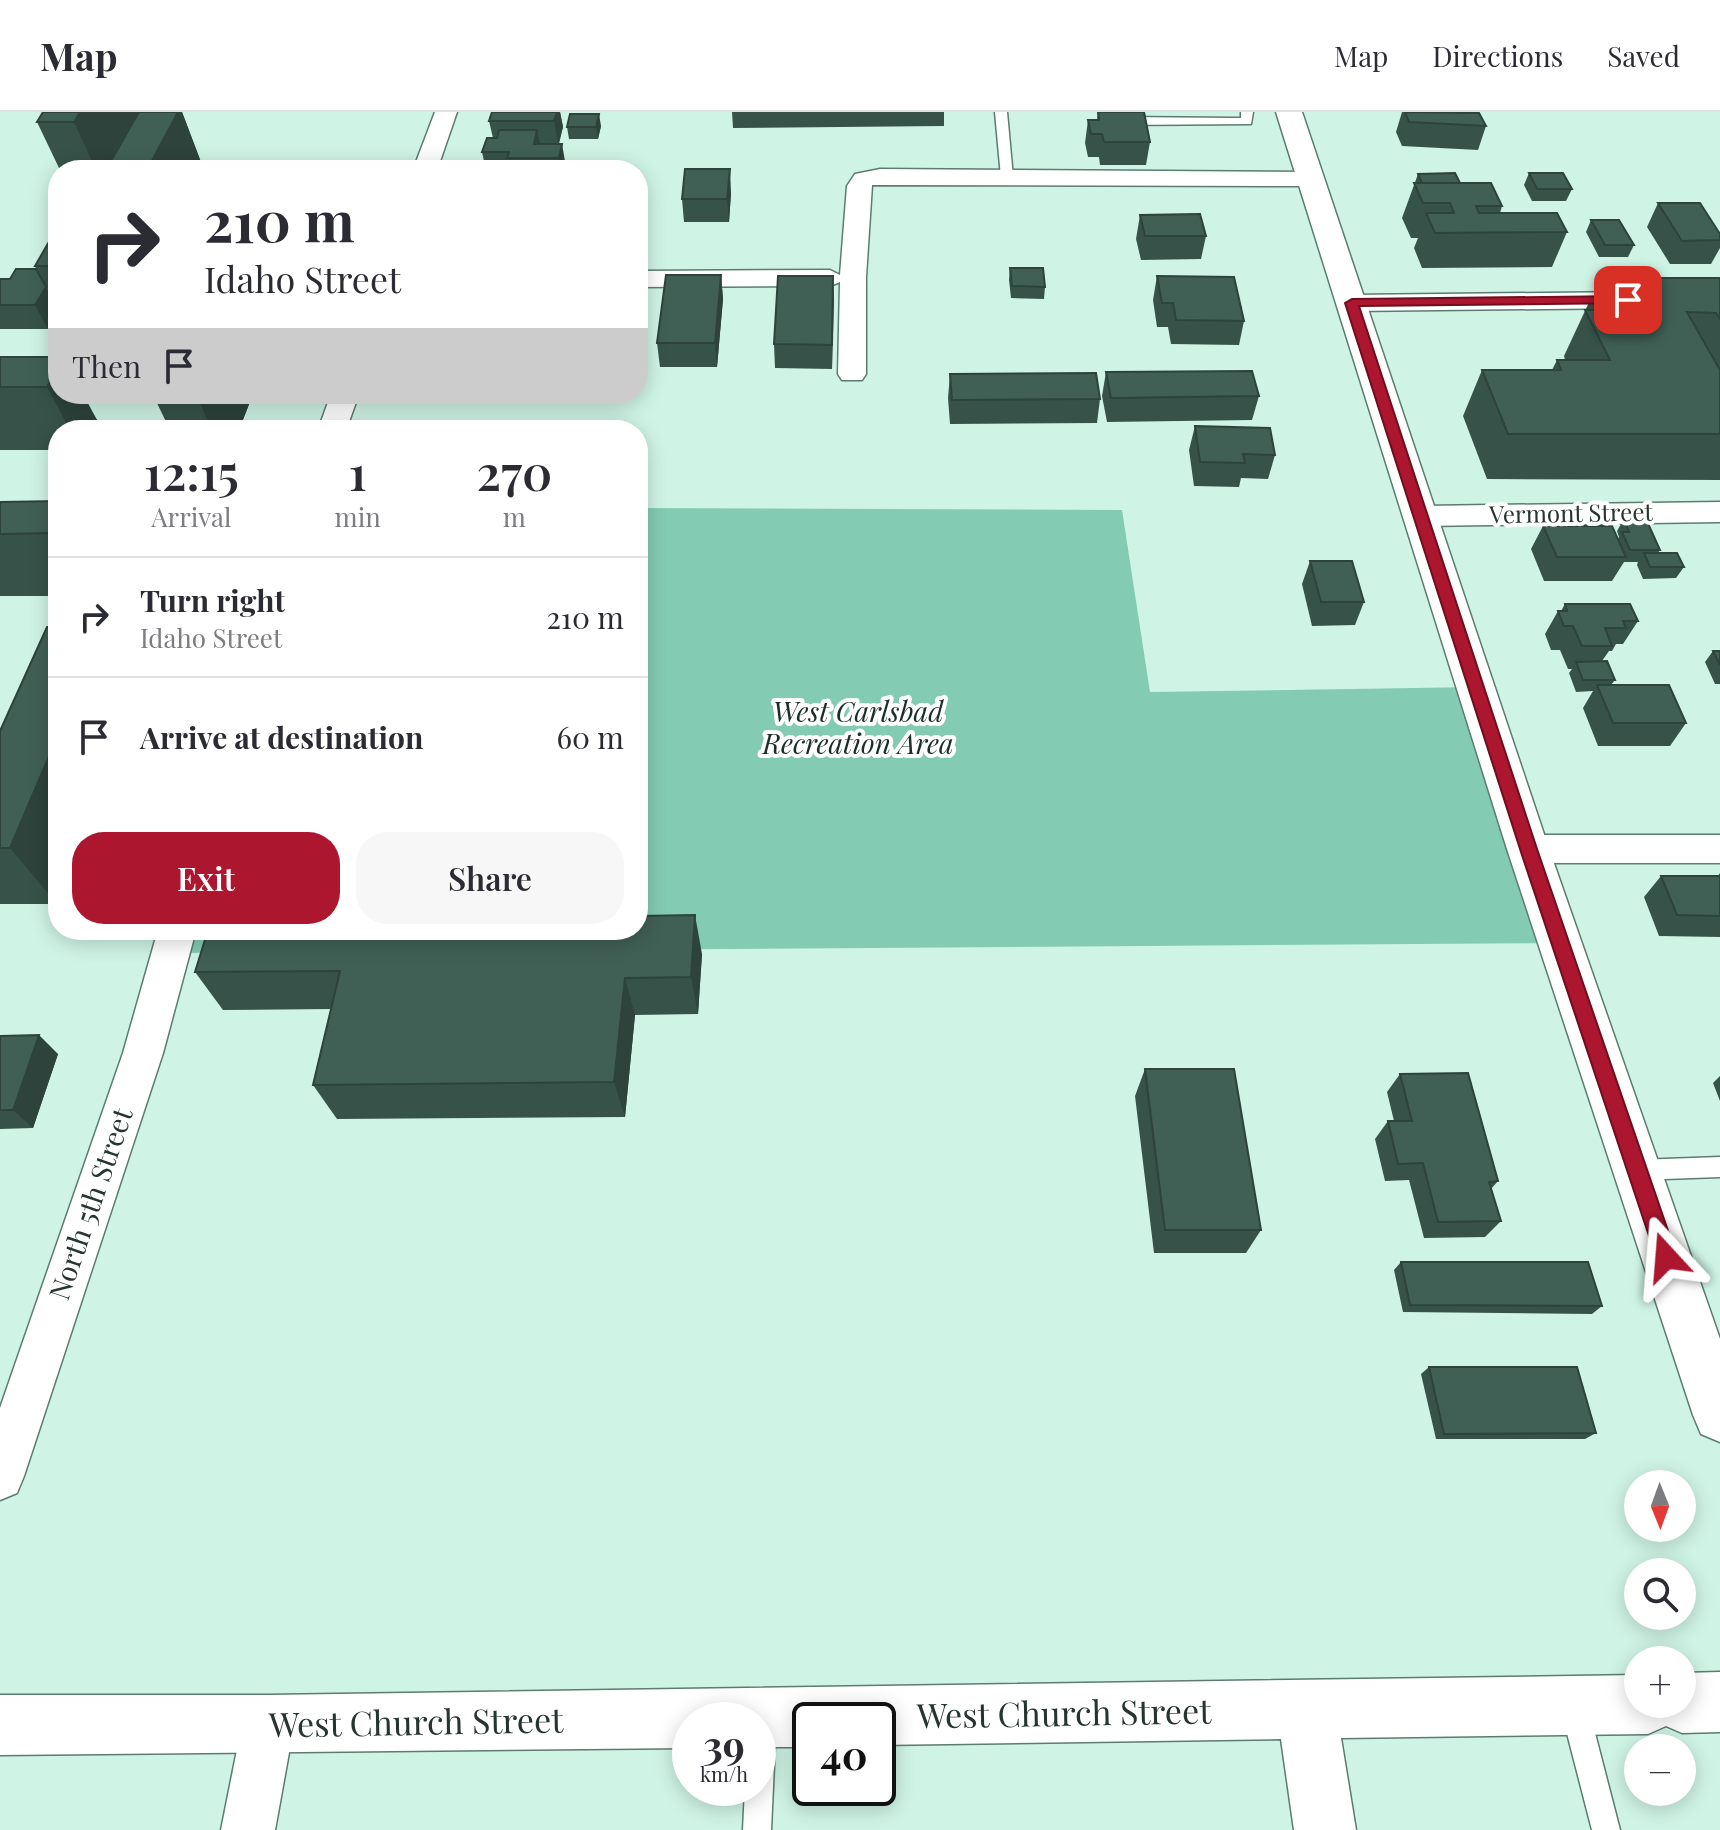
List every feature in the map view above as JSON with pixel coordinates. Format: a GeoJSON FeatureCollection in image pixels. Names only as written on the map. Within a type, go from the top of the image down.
{"type":"FeatureCollection","features":[{"type":"Feature","properties":{"kind":"street"},"geometry":{"type":"LineString","coordinates":[[429,160],[446,112]]}},
{"type":"Feature","properties":{"kind":"street"},"geometry":{"type":"LineString","coordinates":[[1289,112],[1423,516],[1528,849],[1720,1415]]}},
{"type":"Feature","properties":{"kind":"street"},"geometry":{"type":"LineString","coordinates":[[852,374],[853,277],[859,186],[863,179],[1311,179]]}},
{"type":"Feature","properties":{"kind":"street"},"geometry":{"type":"LineString","coordinates":[[648,279],[853,277]]}},
{"type":"Feature","properties":{"kind":"street"},"geometry":{"type":"LineString","coordinates":[[1352,303],[1720,299]]}},
{"type":"Feature","properties":{"kind":"street","name":"Vermont Street"},"geometry":{"type":"LineString","coordinates":[[1423,516],[1720,512]]}},
{"type":"Feature","properties":{"kind":"street"},"geometry":{"type":"LineString","coordinates":[[1528,849],[1720,849]]}},
{"type":"Feature","properties":{"kind":"street","name":"North 5th Street"},"geometry":{"type":"LineString","coordinates":[[0,1476],[143,1053],[174,940]]}},
{"type":"Feature","properties":{"kind":"street"},"geometry":{"type":"LineString","coordinates":[[1696,1703],[1720,1702]]}},
{"type":"Feature","properties":{"kind":"street","name":"West Church Street"},"geometry":{"type":"LineString","coordinates":[[776,1717],[1307,1712],[1624,1705]]}},
{"type":"Feature","properties":{"kind":"street"},"geometry":{"type":"LineString","coordinates":[[1307,1712],[1325,1830]]}},
{"type":"Feature","properties":{"kind":"street","name":"West Church Street"},"geometry":{"type":"LineString","coordinates":[[0,1725],[268,1725],[672,1718]]}},
{"type":"Feature","properties":{"kind":"street"},"geometry":{"type":"LineString","coordinates":[[248,1830],[268,1725]]}},
{"type":"Feature","properties":{"kind":"lane"},"geometry":{"type":"LineString","coordinates":[[1001,112],[1007,177]]}},
{"type":"Feature","properties":{"kind":"lane"},"geometry":{"type":"LineString","coordinates":[[1101,121],[1235,122],[1247,121],[1247,112]]}},
{"type":"Feature","properties":{"kind":"lane"},"geometry":{"type":"LineString","coordinates":[[1637,1170],[1720,1167]]}},
{"type":"Feature","properties":{"kind":"lane"},"geometry":{"type":"LineString","coordinates":[[1574,1706],[1606,1830]]}},
{"type":"Feature","properties":{"kind":"lane"},"geometry":{"type":"LineString","coordinates":[[757,1830],[758,1806]]}},
{"type":"Feature","properties":{"kind":"green space","name":"West Carlsbad Recreation Area"},"geometry":{"type":"Polygon","coordinates":[[[648,508],[1122,510],[1150,692],[1478,687],[1560,943],[172,953],[175,940],[648,940],[648,508]]]}},
{"type":"Feature","properties":{"kind":"building"},"geometry":{"type":"Polygon","coordinates":[[[43,112],[80,112],[74,122],[37,122],[43,112]]]}},
{"type":"Feature","properties":{"kind":"building"},"geometry":{"type":"Polygon","coordinates":[[[139,112],[178,112],[152,160],[112,160],[139,112]]]}},
{"type":"Feature","properties":{"kind":"building"},"geometry":{"type":"Polygon","coordinates":[[[492,112],[557,112],[554,121],[489,121],[492,112]]]}},
{"type":"Feature","properties":{"kind":"building"},"geometry":{"type":"Polygon","coordinates":[[[1098,112],[1144,112],[1150,142],[1104,142],[1102,134],[1091,134],[1088,120],[1099,120],[1098,112]]]}},
{"type":"Feature","properties":{"kind":"building"},"geometry":{"type":"Polygon","coordinates":[[[1405,112],[1479,113],[1486,126],[1409,122],[1405,112]]]}},
{"type":"Feature","properties":{"kind":"building"},"geometry":{"type":"Polygon","coordinates":[[[570,114],[599,114],[596,127],[567,127],[570,114]]]}},
{"type":"Feature","properties":{"kind":"building"},"geometry":{"type":"Polygon","coordinates":[[[499,130],[537,130],[534,144],[562,144],[559,158],[507,158],[509,152],[482,152],[487,138],[497,138],[499,130]]]}},
{"type":"Feature","properties":{"kind":"building"},"geometry":{"type":"Polygon","coordinates":[[[685,169],[730,169],[727,199],[682,199],[685,169]]]}},
{"type":"Feature","properties":{"kind":"building"},"geometry":{"type":"Polygon","coordinates":[[[1455,173],[1460,183],[1422,183],[1418,174],[1455,173]]]}},
{"type":"Feature","properties":{"kind":"building"},"geometry":{"type":"Polygon","coordinates":[[[1529,173],[1563,173],[1572,189],[1537,189],[1529,173]]]}},
{"type":"Feature","properties":{"kind":"building"},"geometry":{"type":"Polygon","coordinates":[[[1414,183],[1491,183],[1502,206],[1476,206],[1479,213],[1557,213],[1567,232],[1435,233],[1426,213],[1454,213],[1450,203],[1423,203],[1414,183]]]}},
{"type":"Feature","properties":{"kind":"building"},"geometry":{"type":"Polygon","coordinates":[[[1658,203],[1700,203],[1720,234],[1720,240],[1682,241],[1658,203]]]}},
{"type":"Feature","properties":{"kind":"building"},"geometry":{"type":"Polygon","coordinates":[[[1200,214],[1206,236],[1145,236],[1140,215],[1200,214]]]}},
{"type":"Feature","properties":{"kind":"building"},"geometry":{"type":"Polygon","coordinates":[[[1591,220],[1619,220],[1634,245],[1605,245],[1591,220]]]}},
{"type":"Feature","properties":{"kind":"building"},"geometry":{"type":"Polygon","coordinates":[[[48,243],[48,266],[35,266],[48,243]]]}},
{"type":"Feature","properties":{"kind":"building"},"geometry":{"type":"Polygon","coordinates":[[[1010,268],[1043,268],[1045,287],[1012,286],[1010,268]]]}},
{"type":"Feature","properties":{"kind":"building"},"geometry":{"type":"Polygon","coordinates":[[[16,269],[36,269],[46,287],[35,305],[0,305],[0,279],[10,279],[16,269]]]}},
{"type":"Feature","properties":{"kind":"building"},"geometry":{"type":"Polygon","coordinates":[[[666,275],[721,275],[715,343],[657,343],[666,275]]]}},
{"type":"Feature","properties":{"kind":"building"},"geometry":{"type":"Polygon","coordinates":[[[778,276],[833,276],[832,345],[774,344],[778,276]]]}},
{"type":"Feature","properties":{"kind":"building"},"geometry":{"type":"Polygon","coordinates":[[[1157,276],[1234,277],[1244,321],[1176,320],[1173,303],[1162,303],[1157,276]]]}},
{"type":"Feature","properties":{"kind":"building"},"geometry":{"type":"Polygon","coordinates":[[[1612,278],[1720,278],[1720,319],[1716,313],[1687,312],[1720,370],[1720,434],[1508,434],[1482,370],[1561,370],[1557,360],[1610,360],[1585,310],[1597,310],[1591,298],[1623,298],[1612,278]]]}},
{"type":"Feature","properties":{"kind":"building"},"geometry":{"type":"Polygon","coordinates":[[[0,357],[48,357],[47,387],[0,387],[0,357]]]}},
{"type":"Feature","properties":{"kind":"building"},"geometry":{"type":"Polygon","coordinates":[[[1252,371],[1259,396],[1111,398],[1106,372],[1252,371]]]}},
{"type":"Feature","properties":{"kind":"building"},"geometry":{"type":"Polygon","coordinates":[[[1096,373],[1100,399],[952,400],[950,374],[1096,373]]]}},
{"type":"Feature","properties":{"kind":"building"},"geometry":{"type":"Polygon","coordinates":[[[1195,426],[1270,428],[1275,455],[1243,454],[1245,463],[1200,462],[1195,426]]]}},
{"type":"Feature","properties":{"kind":"building"},"geometry":{"type":"Polygon","coordinates":[[[48,501],[48,533],[0,534],[0,502],[48,501]]]}},
{"type":"Feature","properties":{"kind":"building"},"geometry":{"type":"Polygon","coordinates":[[[1624,519],[1646,519],[1660,550],[1630,550],[1622,532],[1629,532],[1624,519]]]}},
{"type":"Feature","properties":{"kind":"building"},"geometry":{"type":"Polygon","coordinates":[[[1543,526],[1612,526],[1626,557],[1557,557],[1543,526]]]}},
{"type":"Feature","properties":{"kind":"building"},"geometry":{"type":"Polygon","coordinates":[[[1644,553],[1677,553],[1684,567],[1650,567],[1644,553]]]}},
{"type":"Feature","properties":{"kind":"building"},"geometry":{"type":"Polygon","coordinates":[[[1310,561],[1352,561],[1364,602],[1321,602],[1310,561]]]}},
{"type":"Feature","properties":{"kind":"building"},"geometry":{"type":"Polygon","coordinates":[[[1565,604],[1630,604],[1638,621],[1623,621],[1626,628],[1605,628],[1612,646],[1582,646],[1573,626],[1564,626],[1558,611],[1567,611],[1565,604]]]}},
{"type":"Feature","properties":{"kind":"building"},"geometry":{"type":"Polygon","coordinates":[[[48,627],[48,759],[10,848],[0,848],[0,731],[48,627]]]}},
{"type":"Feature","properties":{"kind":"building"},"geometry":{"type":"Polygon","coordinates":[[[1713,651],[1720,651],[1720,665],[1713,651]]]}},
{"type":"Feature","properties":{"kind":"building"},"geometry":{"type":"Polygon","coordinates":[[[1607,661],[1615,680],[1583,680],[1576,662],[1607,661]]]}},
{"type":"Feature","properties":{"kind":"building"},"geometry":{"type":"Polygon","coordinates":[[[1597,685],[1669,685],[1686,723],[1613,723],[1597,685]]]}},
{"type":"Feature","properties":{"kind":"building"},"geometry":{"type":"Polygon","coordinates":[[[1661,876],[1720,876],[1720,916],[1677,915],[1661,876]]]}},
{"type":"Feature","properties":{"kind":"building"},"geometry":{"type":"Polygon","coordinates":[[[695,915],[691,977],[625,978],[614,1082],[313,1085],[340,971],[195,972],[205,940],[648,940],[648,916],[695,915]]]}},
{"type":"Feature","properties":{"kind":"building"},"geometry":{"type":"Polygon","coordinates":[[[39,1035],[13,1110],[0,1110],[0,1036],[39,1035]]]}},
{"type":"Feature","properties":{"kind":"building"},"geometry":{"type":"Polygon","coordinates":[[[1145,1069],[1234,1069],[1261,1230],[1165,1230],[1145,1069]]]}},
{"type":"Feature","properties":{"kind":"building"},"geometry":{"type":"Polygon","coordinates":[[[1468,1073],[1498,1181],[1489,1182],[1501,1221],[1438,1222],[1423,1163],[1398,1164],[1388,1121],[1412,1121],[1400,1074],[1468,1073]]]}},
{"type":"Feature","properties":{"kind":"building"},"geometry":{"type":"Polygon","coordinates":[[[1401,1262],[1588,1262],[1602,1306],[1410,1305],[1401,1262]]]}},
{"type":"Feature","properties":{"kind":"building"},"geometry":{"type":"Polygon","coordinates":[[[1429,1367],[1577,1367],[1596,1433],[1444,1434],[1429,1367]]]}},
{"type":"Feature","properties":{"kind":"route"},"geometry":{"type":"LineString","coordinates":[[1628,300],[1352,303],[1528,849],[1666,1257]]}}]}
